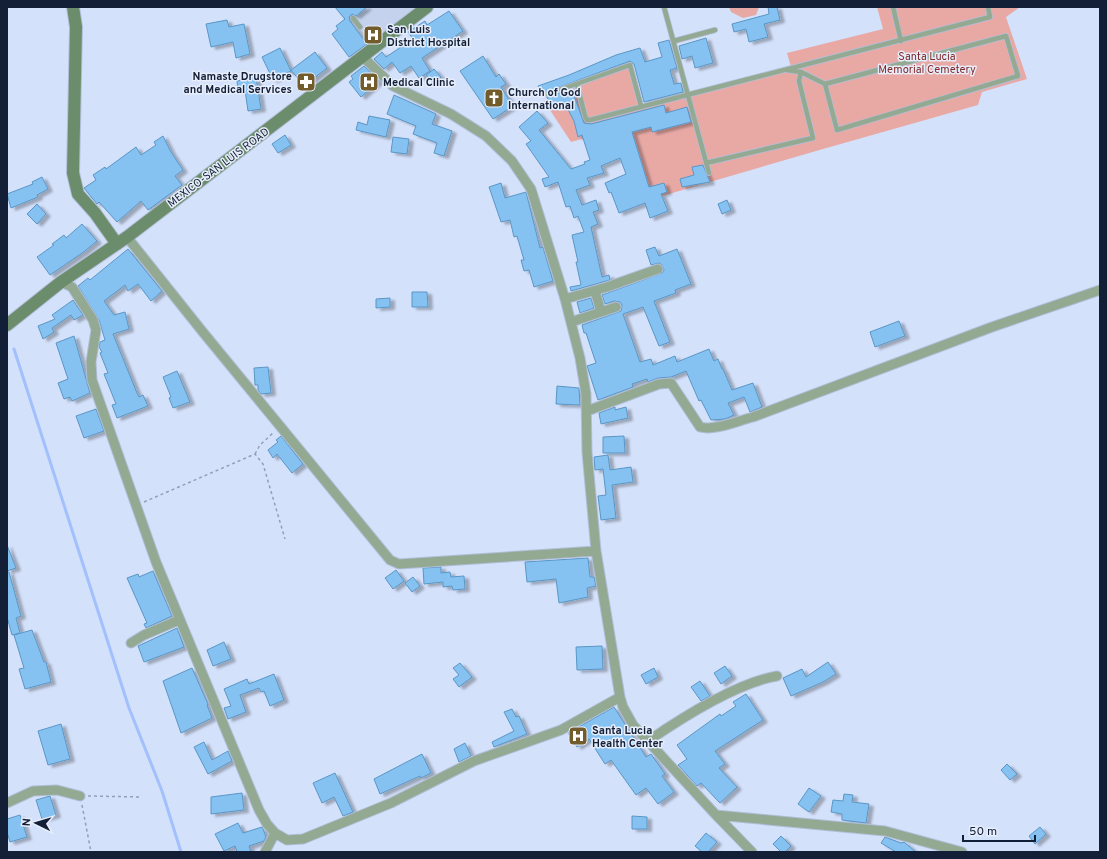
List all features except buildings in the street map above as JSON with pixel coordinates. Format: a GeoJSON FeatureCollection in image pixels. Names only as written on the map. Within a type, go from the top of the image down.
{"type":"FeatureCollection","features":[{"type":"Feature","properties":{"kind":"main road"},"geometry":{"type":"LineString","coordinates":[[73,7],[76,28],[74,184],[78,194],[95,213],[117,244]]}},
{"type":"Feature","properties":{"kind":"main road","name":"MEXICO-SAN LUIS ROAD"},"geometry":{"type":"LineString","coordinates":[[7,325],[61,282],[127,237],[428,7]]}},
{"type":"Feature","properties":{"kind":"street"},"geometry":{"type":"LineString","coordinates":[[363,57],[392,86],[451,114],[486,136],[512,161],[531,189],[565,299],[580,358],[587,410],[587,452],[596,550],[620,697],[633,725],[716,816],[752,852]]}},
{"type":"Feature","properties":{"kind":"street"},"geometry":{"type":"LineString","coordinates":[[127,237],[390,560],[399,564],[596,550]]}},
{"type":"Feature","properties":{"kind":"street"},"geometry":{"type":"LineString","coordinates":[[565,299],[595,291],[658,269]]}},
{"type":"Feature","properties":{"kind":"street"},"geometry":{"type":"LineString","coordinates":[[61,282],[72,286],[94,320],[96,330],[90,362],[92,380],[156,562],[240,761],[259,810],[267,824],[275,833],[287,840],[303,839],[391,803],[474,761],[561,730],[620,697]]}},
{"type":"Feature","properties":{"kind":"street"},"geometry":{"type":"LineString","coordinates":[[587,410],[659,384],[671,383],[700,427],[715,427],[760,414],[992,327],[1100,290]]}},
{"type":"Feature","properties":{"kind":"street"},"geometry":{"type":"LineString","coordinates":[[595,291],[601,312]]}},
{"type":"Feature","properties":{"kind":"street"},"geometry":{"type":"LineString","coordinates":[[571,322],[616,307]]}},
{"type":"Feature","properties":{"kind":"street"},"geometry":{"type":"LineString","coordinates":[[131,643],[144,635],[180,620]]}},
{"type":"Feature","properties":{"kind":"street"},"geometry":{"type":"LineString","coordinates":[[648,741],[674,723],[728,694],[755,682],[778,676]]}},
{"type":"Feature","properties":{"kind":"street"},"geometry":{"type":"LineString","coordinates":[[7,803],[33,791],[57,790],[80,796]]}},
{"type":"Feature","properties":{"kind":"street"},"geometry":{"type":"LineString","coordinates":[[716,816],[886,831],[962,852]]}},
{"type":"Feature","properties":{"kind":"street"},"geometry":{"type":"LineString","coordinates":[[266,852],[275,833]]}},
{"type":"Feature","properties":{"kind":"lane"},"geometry":{"type":"LineString","coordinates":[[664,7],[689,94],[709,173]]}},
{"type":"Feature","properties":{"kind":"lane"},"geometry":{"type":"LineString","coordinates":[[893,7],[901,41]]}},
{"type":"Feature","properties":{"kind":"lane"},"geometry":{"type":"LineString","coordinates":[[577,84],[587,120],[590,120],[990,17],[988,7]]}},
{"type":"Feature","properties":{"kind":"lane"},"geometry":{"type":"LineString","coordinates":[[353,18],[360,27]]}},
{"type":"Feature","properties":{"kind":"lane"},"geometry":{"type":"LineString","coordinates":[[674,41],[715,30]]}},
{"type":"Feature","properties":{"kind":"lane"},"geometry":{"type":"LineString","coordinates":[[787,70],[801,72],[825,84],[1006,36],[1018,76],[837,130],[825,84]]}},
{"type":"Feature","properties":{"kind":"lane"},"geometry":{"type":"LineString","coordinates":[[548,94],[630,65],[641,106]]}},
{"type":"Feature","properties":{"kind":"lane"},"geometry":{"type":"LineString","coordinates":[[706,163],[813,138],[799,81],[801,72]]}},
{"type":"Feature","properties":{"kind":"path"},"geometry":{"type":"LineString","coordinates":[[137,506],[255,454],[260,445],[281,426]]}},
{"type":"Feature","properties":{"kind":"path"},"geometry":{"type":"LineString","coordinates":[[255,454],[263,464],[284,539]]}},
{"type":"Feature","properties":{"kind":"path"},"geometry":{"type":"LineString","coordinates":[[91,852],[80,796],[141,797]]}},
{"type":"Feature","properties":{"kind":"shaded area","name":"San Luis District Hospital"},"geometry":{"type":"Polygon","coordinates":[[[334,7],[416,8],[371,45],[353,22],[348,25],[334,7]]]}},
{"type":"Feature","properties":{"kind":"green space"},"geometry":{"type":"Polygon","coordinates":[[[729,7],[759,7],[756,15],[743,18],[731,12],[729,7]]]}},
{"type":"Feature","properties":{"kind":"green space","name":"Santa Lucia Memorial Cemetery"},"geometry":{"type":"Polygon","coordinates":[[[877,7],[1020,7],[1006,17],[1027,79],[982,92],[978,105],[638,203],[618,129],[571,142],[544,101],[629,66],[638,106],[791,67],[787,53],[883,29],[877,7]]]}},
{"type":"Feature","properties":{"kind":"waterway"},"geometry":{"type":"LineString","coordinates":[[14,349],[129,708],[162,791],[181,852]]}},
{"type":"Feature","properties":{"kind":"place","name":"San Luis District Hospital"},"geometry":{"type":"Point","coordinates":[373,35]}},
{"type":"Feature","properties":{"kind":"place","name":"Namaste Drugstore and Medical Services"},"geometry":{"type":"Point","coordinates":[306,82]}},
{"type":"Feature","properties":{"kind":"place","name":"Medical Clinic"},"geometry":{"type":"Point","coordinates":[369,82]}},
{"type":"Feature","properties":{"kind":"place","name":"Church of God International"},"geometry":{"type":"Point","coordinates":[494,98]}},
{"type":"Feature","properties":{"kind":"place","name":"Santa Lucia Health Center"},"geometry":{"type":"Point","coordinates":[578,736]}}]}
